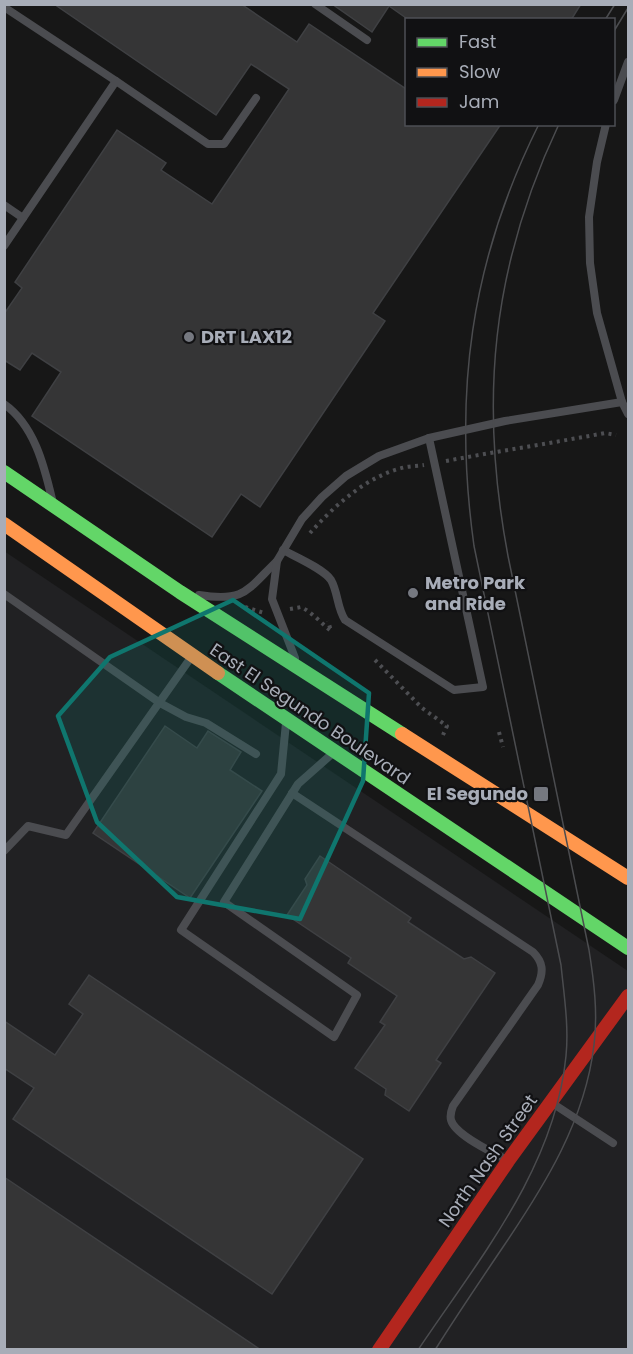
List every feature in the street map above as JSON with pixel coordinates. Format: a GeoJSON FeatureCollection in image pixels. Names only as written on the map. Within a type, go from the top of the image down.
{"type":"FeatureCollection","features":[{"type":"Feature","properties":{"kind":"main road","name":"East El Segundo Boulevard"},"geometry":{"type":"LineString","coordinates":[[4,472],[180,592],[628,878]]}},
{"type":"Feature","properties":{"kind":"main road","name":"East El Segundo Boulevard"},"geometry":{"type":"LineString","coordinates":[[4,524],[192,656],[628,948]]}},
{"type":"Feature","properties":{"kind":"main road","name":"North Nash Street"},"geometry":{"type":"LineString","coordinates":[[379,1350],[508,1161],[628,996]]}},
{"type":"Feature","properties":{"kind":"lane"},"geometry":{"type":"LineString","coordinates":[[315,4],[367,40]]}},
{"type":"Feature","properties":{"kind":"lane"},"geometry":{"type":"LineString","coordinates":[[4,7],[208,144],[224,144],[256,98]]}},
{"type":"Feature","properties":{"kind":"lane"},"geometry":{"type":"LineString","coordinates":[[615,97],[628,62]]}},
{"type":"Feature","properties":{"kind":"lane"},"geometry":{"type":"LineString","coordinates":[[4,246],[116,81]]}},
{"type":"Feature","properties":{"kind":"lane"},"geometry":{"type":"LineString","coordinates":[[606,126],[589,217],[590,263],[597,314],[622,402],[628,414]]}},
{"type":"Feature","properties":{"kind":"lane"},"geometry":{"type":"LineString","coordinates":[[4,205],[23,218]]}},
{"type":"Feature","properties":{"kind":"lane"},"geometry":{"type":"LineString","coordinates":[[180,592],[215,597],[235,597],[244,594],[277,561],[302,519],[322,497],[346,476],[379,456],[429,438],[505,421],[622,402]]}},
{"type":"Feature","properties":{"kind":"lane"},"geometry":{"type":"LineString","coordinates":[[4,404],[17,413],[43,459],[54,505]]}},
{"type":"Feature","properties":{"kind":"lane"},"geometry":{"type":"LineString","coordinates":[[283,550],[330,579],[345,620],[454,690],[483,687],[429,438]]}},
{"type":"Feature","properties":{"kind":"lane"},"geometry":{"type":"LineString","coordinates":[[277,561],[272,599],[299,666]]}},
{"type":"Feature","properties":{"kind":"lane"},"geometry":{"type":"LineString","coordinates":[[4,594],[160,704],[186,717],[206,723],[256,754]]}},
{"type":"Feature","properties":{"kind":"lane"},"geometry":{"type":"LineString","coordinates":[[4,851],[28,826],[66,835],[192,656]]}},
{"type":"Feature","properties":{"kind":"lane"},"geometry":{"type":"LineString","coordinates":[[286,719],[281,774],[181,930],[334,1037],[357,995],[224,902],[292,792],[334,752]]}},
{"type":"Feature","properties":{"kind":"lane"},"geometry":{"type":"LineString","coordinates":[[292,792],[533,952],[540,959],[542,968],[538,985],[453,1106],[451,1113],[451,1121],[458,1130],[508,1161]]}},
{"type":"Feature","properties":{"kind":"lane"},"geometry":{"type":"LineString","coordinates":[[551,1102],[613,1143]]}},
{"type":"Feature","properties":{"kind":"path"},"geometry":{"type":"LineString","coordinates":[[296,557],[305,540],[321,521],[354,493],[377,479],[404,468],[605,433],[616,435]]}},
{"type":"Feature","properties":{"kind":"path"},"geometry":{"type":"LineString","coordinates":[[239,605],[270,615]]}},
{"type":"Feature","properties":{"kind":"path"},"geometry":{"type":"LineString","coordinates":[[283,611],[301,607],[311,612],[319,622],[332,631],[327,616]]}},
{"type":"Feature","properties":{"kind":"path"},"geometry":{"type":"LineString","coordinates":[[375,660],[422,708],[447,726],[443,735]]}},
{"type":"Feature","properties":{"kind":"path"},"geometry":{"type":"LineString","coordinates":[[499,732],[503,747]]}},
{"type":"Feature","properties":{"kind":"highlighted area"},"geometry":{"type":"Polygon","coordinates":[[[233,600],[369,693],[363,781],[300,919],[177,897],[97,822],[58,716],[110,657],[233,600]]]}},
{"type":"Feature","properties":{"kind":"shaded area"},"geometry":{"type":"Polygon","coordinates":[[[4,551],[628,971],[628,1349],[5,1349],[4,551]]]}},
{"type":"Feature","properties":{"kind":"building","name":"DRT LAX12"},"geometry":{"type":"Polygon","coordinates":[[[54,4],[241,4],[297,42],[309,24],[405,88],[405,126],[500,126],[373,313],[385,321],[260,507],[241,494],[212,537],[32,416],[61,372],[32,353],[20,370],[4,360],[4,314],[22,288],[15,282],[117,130],[166,163],[161,170],[212,204],[289,89],[251,64],[216,115],[54,4]]]}},
{"type":"Feature","properties":{"kind":"building"},"geometry":{"type":"Polygon","coordinates":[[[332,4],[581,4],[572,18],[406,18],[389,6],[372,32],[332,4]]]}},
{"type":"Feature","properties":{"kind":"building"},"geometry":{"type":"Polygon","coordinates":[[[165,726],[197,748],[208,731],[241,752],[230,770],[262,791],[190,898],[93,833],[165,726]]]}},
{"type":"Feature","properties":{"kind":"building"},"geometry":{"type":"Polygon","coordinates":[[[320,856],[411,918],[408,922],[464,959],[471,957],[495,973],[436,1060],[441,1063],[409,1111],[385,1095],[386,1089],[355,1068],[385,1025],[380,1022],[397,996],[348,963],[351,958],[287,915],[307,885],[305,879],[320,856]]]}},
{"type":"Feature","properties":{"kind":"building"},"geometry":{"type":"Polygon","coordinates":[[[89,975],[363,1159],[272,1294],[13,1119],[34,1088],[4,1068],[4,1021],[55,1055],[83,1014],[69,1004],[89,975]]]}},
{"type":"Feature","properties":{"kind":"building"},"geometry":{"type":"Polygon","coordinates":[[[4,1177],[261,1350],[4,1350],[4,1177]]]}},
{"type":"Feature","properties":{"kind":"tram line"},"geometry":{"type":"LineString","coordinates":[[606,18],[615,4]]}},
{"type":"Feature","properties":{"kind":"tram line"},"geometry":{"type":"LineString","coordinates":[[615,29],[628,8]]}},
{"type":"Feature","properties":{"kind":"tram line"},"geometry":{"type":"LineString","coordinates":[[418,1350],[489,1247],[530,1174],[547,1136],[559,1097],[566,1056],[567,1022],[561,965],[474,546],[468,490],[466,436],[467,383],[473,330],[483,278],[497,227],[538,126]]}},
{"type":"Feature","properties":{"kind":"tram line"},"geometry":{"type":"LineString","coordinates":[[435,1350],[548,1176],[582,1100],[594,1045],[595,997],[589,950],[508,556],[499,499],[494,444],[493,390],[497,336],[505,283],[518,231],[536,178],[558,126]]}},
{"type":"Feature","properties":{"kind":"traffic: fast"},"geometry":{"type":"LineString","coordinates":[[4,472],[180,592],[402,734]]}},
{"type":"Feature","properties":{"kind":"traffic: fast"},"geometry":{"type":"LineString","coordinates":[[218,673],[628,948]]}},
{"type":"Feature","properties":{"kind":"traffic: slow"},"geometry":{"type":"LineString","coordinates":[[4,524],[218,673]]}},
{"type":"Feature","properties":{"kind":"traffic: slow"},"geometry":{"type":"LineString","coordinates":[[402,734],[628,878]]}},
{"type":"Feature","properties":{"kind":"traffic: jam"},"geometry":{"type":"LineString","coordinates":[[379,1350],[508,1161],[628,996]]}},
{"type":"Feature","properties":{"kind":"place","name":"DRT LAX12"},"geometry":{"type":"Point","coordinates":[189,337]}},
{"type":"Feature","properties":{"kind":"place","name":"Metro Park and Ride"},"geometry":{"type":"Point","coordinates":[413,593]}},
{"type":"Feature","properties":{"kind":"place","name":"El Segundo"},"geometry":{"type":"Point","coordinates":[541,794]}}]}
